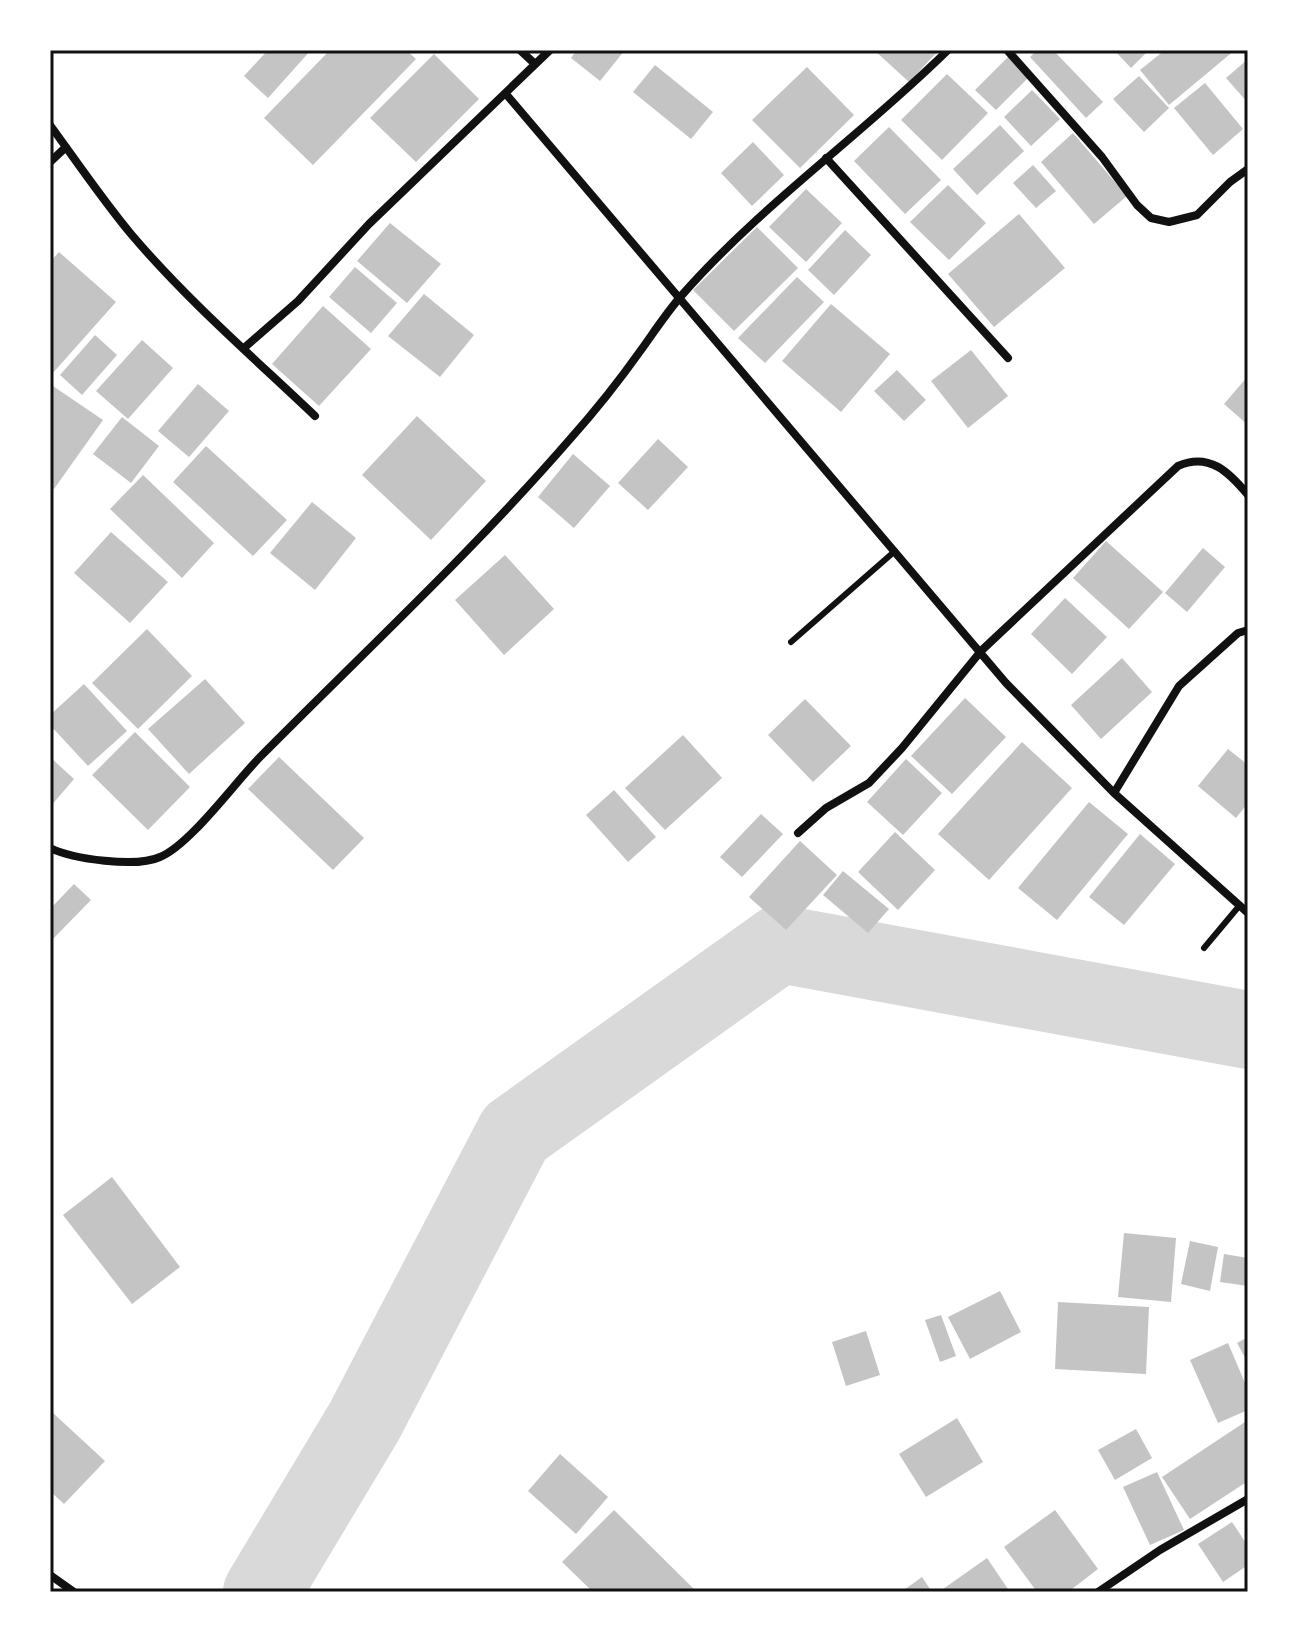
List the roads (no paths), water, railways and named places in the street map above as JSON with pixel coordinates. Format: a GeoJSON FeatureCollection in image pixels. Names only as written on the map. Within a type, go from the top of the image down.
{"type":"FeatureCollection","features":[{"type":"Feature","properties":{"kind":"street"},"geometry":{"type":"LineString","coordinates":[[520,50],[535,64]]}},
{"type":"Feature","properties":{"kind":"street"},"geometry":{"type":"LineString","coordinates":[[244,348],[298,301],[369,224],[550,50]]}},
{"type":"Feature","properties":{"kind":"street"},"geometry":{"type":"LineString","coordinates":[[50,848],[92,859],[129,861],[159,858],[185,841],[257,760],[456,562],[570,439],[616,385],[681,296],[748,226],[948,50]]}},
{"type":"Feature","properties":{"kind":"street"},"geometry":{"type":"LineString","coordinates":[[1007,50],[1102,157],[1137,205],[1151,218],[1169,222],[1197,215],[1230,182],[1248,169]]}},
{"type":"Feature","properties":{"kind":"street"},"geometry":{"type":"LineString","coordinates":[[506,94],[681,296],[752,385],[1006,683],[1114,793],[1248,913]]}},
{"type":"Feature","properties":{"kind":"street"},"geometry":{"type":"LineString","coordinates":[[50,125],[132,236],[189,296],[315,416]]}},
{"type":"Feature","properties":{"kind":"street"},"geometry":{"type":"LineString","coordinates":[[50,162],[66,147]]}},
{"type":"Feature","properties":{"kind":"street"},"geometry":{"type":"LineString","coordinates":[[826,158],[1008,358]]}},
{"type":"Feature","properties":{"kind":"street"},"geometry":{"type":"LineString","coordinates":[[798,833],[826,808],[869,783],[902,748],[981,651],[1178,466],[1193,459],[1212,462],[1248,495]]}},
{"type":"Feature","properties":{"kind":"street"},"geometry":{"type":"LineString","coordinates":[[1114,793],[1179,686],[1238,633],[1248,630]]}},
{"type":"Feature","properties":{"kind":"street"},"geometry":{"type":"LineString","coordinates":[[1098,1592],[1160,1550],[1248,1499]]}},
{"type":"Feature","properties":{"kind":"street"},"geometry":{"type":"LineString","coordinates":[[50,1575],[74,1592]]}},
{"type":"Feature","properties":{"kind":"lane"},"geometry":{"type":"LineString","coordinates":[[791,642],[895,551]]}},
{"type":"Feature","properties":{"kind":"lane"},"geometry":{"type":"LineString","coordinates":[[1204,948],[1240,905]]}},
{"type":"Feature","properties":{"kind":"waterway"},"geometry":{"type":"LineString","coordinates":[[262,1592],[364,1422],[515,1133],[780,944],[1248,1030]]}}]}
